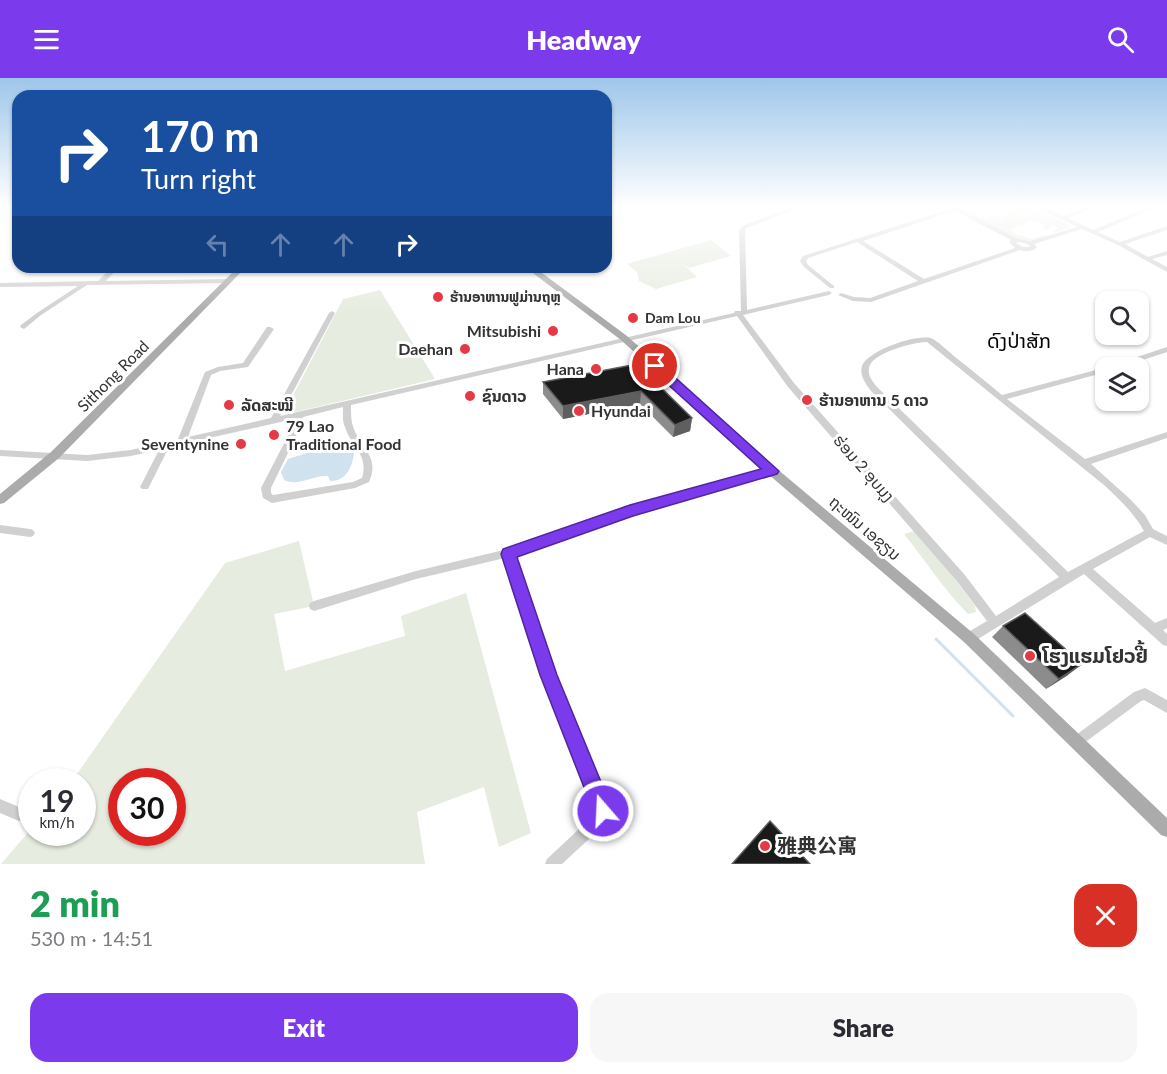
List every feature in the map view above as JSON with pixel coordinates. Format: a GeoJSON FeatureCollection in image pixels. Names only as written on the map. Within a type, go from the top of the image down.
{"type":"FeatureCollection","features":[{"type":"Feature","properties":{"kind":"main road","name":"Sithong Road"},"geometry":{"type":"LineString","coordinates":[[0,500],[55,455],[236,273]]}},
{"type":"Feature","properties":{"kind":"main road","name":"ຖະໜົນ ເອຊຽນ"},"geometry":{"type":"LineString","coordinates":[[537,273],[624,339],[772,471],[969,638],[1167,829]]}},
{"type":"Feature","properties":{"kind":"street"},"geometry":{"type":"LineString","coordinates":[[740,312],[742,243]]}},
{"type":"Feature","properties":{"kind":"street"},"geometry":{"type":"LineString","coordinates":[[850,243],[804,258],[806,266],[830,290],[853,299],[871,300],[1020,248],[1032,249],[1031,243]]}},
{"type":"Feature","properties":{"kind":"street"},"geometry":{"type":"LineString","coordinates":[[862,243],[924,282]]}},
{"type":"Feature","properties":{"kind":"street"},"geometry":{"type":"LineString","coordinates":[[1014,243],[1020,248]]}},
{"type":"Feature","properties":{"kind":"street"},"geometry":{"type":"LineString","coordinates":[[1117,243],[1167,270]]}},
{"type":"Feature","properties":{"kind":"street"},"geometry":{"type":"LineString","coordinates":[[1120,244],[1124,243]]}},
{"type":"Feature","properties":{"kind":"street"},"geometry":{"type":"LineString","coordinates":[[1147,259],[1167,253]]}},
{"type":"Feature","properties":{"kind":"street"},"geometry":{"type":"LineString","coordinates":[[99,284],[110,273]]}},
{"type":"Feature","properties":{"kind":"street"},"geometry":{"type":"LineString","coordinates":[[0,285],[229,281]]}},
{"type":"Feature","properties":{"kind":"street"},"geometry":{"type":"LineString","coordinates":[[24,327],[39,314],[85,284]]}},
{"type":"Feature","properties":{"kind":"street"},"geometry":{"type":"LineString","coordinates":[[0,453],[110,457],[830,290]]}},
{"type":"Feature","properties":{"kind":"street","name":"ຮ່ອມ 2 ອຸບມຸງ"},"geometry":{"type":"LineString","coordinates":[[740,312],[791,385],[960,578],[994,622]]}},
{"type":"Feature","properties":{"kind":"street"},"geometry":{"type":"LineString","coordinates":[[273,420],[332,313]]}},
{"type":"Feature","properties":{"kind":"street"},"geometry":{"type":"LineString","coordinates":[[212,371],[245,365],[270,330]]}},
{"type":"Feature","properties":{"kind":"street"},"geometry":{"type":"LineString","coordinates":[[1067,578],[868,382],[864,368],[869,360],[882,352],[917,340],[929,340],[1083,463],[1132,506],[1147,522],[1150,532],[1167,541]]}},
{"type":"Feature","properties":{"kind":"street"},"geometry":{"type":"LineString","coordinates":[[1143,357],[1167,349]]}},
{"type":"Feature","properties":{"kind":"street"},"geometry":{"type":"LineString","coordinates":[[182,441],[208,374],[220,360]]}},
{"type":"Feature","properties":{"kind":"street"},"geometry":{"type":"LineString","coordinates":[[1001,398],[1095,372]]}},
{"type":"Feature","properties":{"kind":"street"},"geometry":{"type":"LineString","coordinates":[[299,414],[295,430],[266,488],[266,495],[272,499],[344,488],[366,480],[370,471],[367,457],[349,429],[347,403]]}},
{"type":"Feature","properties":{"kind":"street"},"geometry":{"type":"LineString","coordinates":[[1083,463],[1167,435]]}},
{"type":"Feature","properties":{"kind":"street"},"geometry":{"type":"LineString","coordinates":[[145,488],[165,446]]}},
{"type":"Feature","properties":{"kind":"street"},"geometry":{"type":"LineString","coordinates":[[314,606],[416,575],[508,554],[630,511],[772,471]]}},
{"type":"Feature","properties":{"kind":"street"},"geometry":{"type":"LineString","coordinates":[[0,529],[30,533]]}},
{"type":"Feature","properties":{"kind":"street"},"geometry":{"type":"LineString","coordinates":[[969,638],[1067,578],[1150,532]]}},
{"type":"Feature","properties":{"kind":"street"},"geometry":{"type":"LineString","coordinates":[[508,554],[549,675],[603,811],[600,819],[552,864]]}},
{"type":"Feature","properties":{"kind":"street"},"geometry":{"type":"LineString","coordinates":[[1086,569],[1167,641]]}},
{"type":"Feature","properties":{"kind":"street"},"geometry":{"type":"LineString","coordinates":[[1154,629],[1167,623]]}},
{"type":"Feature","properties":{"kind":"street"},"geometry":{"type":"LineString","coordinates":[[1076,742],[1138,696],[1145,694],[1167,707]]}},
{"type":"Feature","properties":{"kind":"street"},"geometry":{"type":"LineString","coordinates":[[0,806],[18,814]]}},
{"type":"Feature","properties":{"kind":"shaded area"},"geometry":{"type":"Polygon","coordinates":[[[702,243],[714,243],[731,256],[689,268],[683,264],[697,277],[656,289],[639,281],[637,272],[627,264],[702,243]]]}},
{"type":"Feature","properties":{"kind":"shaded area"},"geometry":{"type":"Polygon","coordinates":[[[380,290],[435,379],[287,414],[285,411],[343,299],[380,290]]]}},
{"type":"Feature","properties":{"kind":"shaded area"},"geometry":{"type":"Polygon","coordinates":[[[914,531],[946,567],[975,606],[976,612],[968,614],[959,605],[904,534],[914,531]]]}},
{"type":"Feature","properties":{"kind":"shaded area"},"geometry":{"type":"Polygon","coordinates":[[[299,541],[314,606],[274,614],[285,671],[405,636],[401,616],[466,593],[531,833],[499,847],[484,787],[417,812],[425,864],[1,864],[18,844],[18,846],[96,846],[96,768],[81,768],[225,563],[299,541]]]}},
{"type":"Feature","properties":{"kind":"water"},"geometry":{"type":"Polygon","coordinates":[[[350,443],[354,449],[353,460],[341,479],[330,481],[328,476],[300,482],[284,480],[281,472],[288,459],[326,447],[350,443]]]}},
{"type":"Feature","properties":{"kind":"building"},"geometry":{"type":"Polygon","coordinates":[[[637,364],[692,418],[675,425],[641,391],[563,406],[543,382],[637,364]]]}},
{"type":"Feature","properties":{"kind":"building"},"geometry":{"type":"Polygon","coordinates":[[[1025,613],[1082,664],[1059,679],[1003,626],[1025,613]]]}},
{"type":"Feature","properties":{"kind":"building","name":"雅典公寓"},"geometry":{"type":"Polygon","coordinates":[[[770,821],[810,864],[732,864],[770,821]]]}},
{"type":"Feature","properties":{"kind":"waterway"},"geometry":{"type":"LineString","coordinates":[[936,639],[1013,716]]}},
{"type":"Feature","properties":{"kind":"place","name":"ຮ້ານອາຫານຟູມ່ານຖຫຼ"},"geometry":{"type":"Point","coordinates":[438,297]}},
{"type":"Feature","properties":{"kind":"place","name":"Dam Lou"},"geometry":{"type":"Point","coordinates":[633,318]}},
{"type":"Feature","properties":{"kind":"place","name":"Mitsubishi"},"geometry":{"type":"Point","coordinates":[553,331]}},
{"type":"Feature","properties":{"kind":"place","name":"Daehan"},"geometry":{"type":"Point","coordinates":[465,349]}},
{"type":"Feature","properties":{"kind":"place","name":"Hana"},"geometry":{"type":"Point","coordinates":[596,369]}},
{"type":"Feature","properties":{"kind":"place","name":"ຊົນດາວ"},"geometry":{"type":"Point","coordinates":[470,396]}},
{"type":"Feature","properties":{"kind":"place","name":"ຮ້ານອາຫານ 5 ດາວ"},"geometry":{"type":"Point","coordinates":[807,400]}},
{"type":"Feature","properties":{"kind":"place","name":"ລັດສະໝີ"},"geometry":{"type":"Point","coordinates":[229,405]}},
{"type":"Feature","properties":{"kind":"place","name":"Hyundai"},"geometry":{"type":"Point","coordinates":[579,411]}},
{"type":"Feature","properties":{"kind":"place","name":"79 Lao Traditional Food"},"geometry":{"type":"Point","coordinates":[274,435]}},
{"type":"Feature","properties":{"kind":"place","name":"Seventynine"},"geometry":{"type":"Point","coordinates":[241,444]}},
{"type":"Feature","properties":{"kind":"place","name":"ໂຮງແຮມໂຢວຢີ້"},"geometry":{"type":"Point","coordinates":[1030,656]}},
{"type":"Feature","properties":{"kind":"place","name":"雅典公寓"},"geometry":{"type":"Point","coordinates":[765,846]}},
{"type":"Feature","properties":{"kind":"district","name":"ດົງປ່າສັກ"},"geometry":{"type":"Point","coordinates":[1019,341]}},
{"type":"Feature","properties":{"kind":"route"},"geometry":{"type":"LineString","coordinates":[[603,811],[549,675],[508,554],[630,511],[772,471],[655,366]]}}]}
